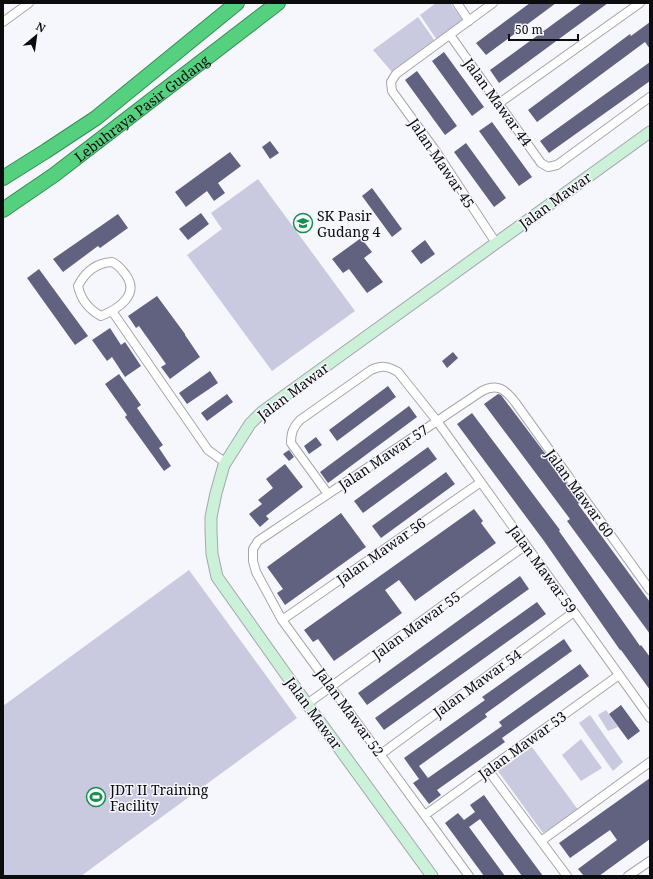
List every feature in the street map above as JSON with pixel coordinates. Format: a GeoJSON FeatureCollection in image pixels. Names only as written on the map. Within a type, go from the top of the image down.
{"type":"FeatureCollection","features":[{"type":"Feature","properties":{"kind":"highway","name":"Lebuhraya Pasir Gudang"},"geometry":{"type":"LineString","coordinates":[[3,178],[46,152],[96,118],[237,3]]}},
{"type":"Feature","properties":{"kind":"highway","name":"Lebuhraya Pasir Gudang"},"geometry":{"type":"LineString","coordinates":[[3,210],[54,175],[278,3]]}},
{"type":"Feature","properties":{"kind":"street"},"geometry":{"type":"LineString","coordinates":[[3,22],[30,3]]}},
{"type":"Feature","properties":{"kind":"street"},"geometry":{"type":"LineString","coordinates":[[457,3],[469,21]]}},
{"type":"Feature","properties":{"kind":"street"},"geometry":{"type":"LineString","coordinates":[[450,35],[493,3]]}},
{"type":"Feature","properties":{"kind":"street"},"geometry":{"type":"LineString","coordinates":[[498,104],[640,3]]}},
{"type":"Feature","properties":{"kind":"street","name":"Jalan Mawar 44"},"geometry":{"type":"LineString","coordinates":[[450,35],[541,163],[548,167],[557,165],[650,97]]}},
{"type":"Feature","properties":{"kind":"street","name":"Jalan Mawar 45"},"geometry":{"type":"LineString","coordinates":[[450,35],[396,74],[391,82],[392,91],[436,150],[496,243]]}},
{"type":"Feature","properties":{"kind":"street","name":"Jalan Mawar"},"geometry":{"type":"LineString","coordinates":[[432,876],[217,577],[212,554],[211,517],[216,493],[226,463],[250,424],[262,412],[650,132]]}},
{"type":"Feature","properties":{"kind":"street"},"geometry":{"type":"LineString","coordinates":[[112,262],[119,265],[130,282],[131,291],[127,299],[112,311],[101,316],[91,311],[80,295],[78,286],[84,276],[102,263],[112,262]]}},
{"type":"Feature","properties":{"kind":"street"},"geometry":{"type":"LineString","coordinates":[[112,311],[208,450],[226,463]]}},
{"type":"Feature","properties":{"kind":"street","name":"Jalan Mawar 59"},"geometry":{"type":"LineString","coordinates":[[328,494],[291,443],[292,430],[300,420],[371,370],[383,366],[398,372],[437,421],[650,718]]}},
{"type":"Feature","properties":{"kind":"street","name":"Jalan Mawar 57"},"geometry":{"type":"LineString","coordinates":[[258,541],[488,388],[500,388],[510,396]]}},
{"type":"Feature","properties":{"kind":"street","name":"Jalan Mawar 60"},"geometry":{"type":"LineString","coordinates":[[510,396],[650,590]]}},
{"type":"Feature","properties":{"kind":"street","name":"Jalan Mawar 56"},"geometry":{"type":"LineString","coordinates":[[282,620],[481,482]]}},
{"type":"Feature","properties":{"kind":"street","name":"Jalan Mawar 52"},"geometry":{"type":"LineString","coordinates":[[258,541],[253,549],[253,561],[256,572],[282,620],[469,876]]}},
{"type":"Feature","properties":{"kind":"street","name":"Jalan Mawar 55"},"geometry":{"type":"LineString","coordinates":[[307,704],[526,545]]}},
{"type":"Feature","properties":{"kind":"street","name":"Jalan Mawar 54"},"geometry":{"type":"LineString","coordinates":[[381,754],[574,612]]}},
{"type":"Feature","properties":{"kind":"street","name":"Jalan Mawar 53"},"geometry":{"type":"LineString","coordinates":[[425,815],[619,675]]}},
{"type":"Feature","properties":{"kind":"street"},"geometry":{"type":"LineString","coordinates":[[541,841],[650,762]]}},
{"type":"Feature","properties":{"kind":"street"},"geometry":{"type":"LineString","coordinates":[[488,770],[566,876]]}},
{"type":"Feature","properties":{"kind":"street"},"geometry":{"type":"LineString","coordinates":[[628,876],[650,861]]}},
{"type":"Feature","properties":{"kind":"shaded area"},"geometry":{"type":"Polygon","coordinates":[[[436,3],[450,3],[463,20],[437,40],[420,15],[436,3]]]}},
{"type":"Feature","properties":{"kind":"shaded area"},"geometry":{"type":"Polygon","coordinates":[[[418,17],[435,41],[392,72],[373,50],[418,17]]]}},
{"type":"Feature","properties":{"kind":"shaded area"},"geometry":{"type":"Polygon","coordinates":[[[258,179],[355,311],[272,371],[187,255],[222,229],[211,213],[258,179]]]}},
{"type":"Feature","properties":{"kind":"shaded area","name":"JDT II Training Facility"},"geometry":{"type":"Polygon","coordinates":[[[189,570],[297,718],[81,876],[3,876],[3,706],[189,570]]]}},
{"type":"Feature","properties":{"kind":"shaded area"},"geometry":{"type":"Polygon","coordinates":[[[606,710],[618,727],[608,731],[598,715],[606,710]]]}},
{"type":"Feature","properties":{"kind":"shaded area"},"geometry":{"type":"Polygon","coordinates":[[[590,715],[623,762],[613,771],[579,723],[590,715]]]}},
{"type":"Feature","properties":{"kind":"shaded area"},"geometry":{"type":"Polygon","coordinates":[[[581,739],[602,768],[581,781],[562,755],[581,739]]]}},
{"type":"Feature","properties":{"kind":"shaded area"},"geometry":{"type":"Polygon","coordinates":[[[532,747],[579,811],[543,833],[498,771],[532,747]]]}},
{"type":"Feature","properties":{"kind":"building"},"geometry":{"type":"Polygon","coordinates":[[[530,3],[556,3],[486,55],[476,43],[530,3]]]}},
{"type":"Feature","properties":{"kind":"building"},"geometry":{"type":"Polygon","coordinates":[[[582,3],[608,3],[499,83],[490,70],[582,3]]]}},
{"type":"Feature","properties":{"kind":"building"},"geometry":{"type":"Polygon","coordinates":[[[650,22],[650,49],[645,42],[537,122],[528,110],[630,34],[631,36],[650,22]]]}},
{"type":"Feature","properties":{"kind":"building"},"geometry":{"type":"Polygon","coordinates":[[[444,52],[484,107],[472,116],[432,61],[444,52]]]}},
{"type":"Feature","properties":{"kind":"building"},"geometry":{"type":"Polygon","coordinates":[[[650,62],[650,81],[549,153],[540,141],[650,62]]]}},
{"type":"Feature","properties":{"kind":"building"},"geometry":{"type":"Polygon","coordinates":[[[417,71],[457,126],[445,135],[405,80],[417,71]]]}},
{"type":"Feature","properties":{"kind":"building"},"geometry":{"type":"Polygon","coordinates":[[[492,122],[532,177],[519,186],[479,131],[492,122]]]}},
{"type":"Feature","properties":{"kind":"building"},"geometry":{"type":"Polygon","coordinates":[[[270,141],[279,153],[270,159],[262,147],[270,141]]]}},
{"type":"Feature","properties":{"kind":"building"},"geometry":{"type":"Polygon","coordinates":[[[466,143],[506,198],[494,207],[454,152],[466,143]]]}},
{"type":"Feature","properties":{"kind":"building"},"geometry":{"type":"Polygon","coordinates":[[[230,152],[241,166],[218,183],[225,193],[214,201],[207,191],[186,207],[175,192],[230,152]]]}},
{"type":"Feature","properties":{"kind":"building"},"geometry":{"type":"Polygon","coordinates":[[[372,188],[402,229],[392,237],[362,196],[372,188]]]}},
{"type":"Feature","properties":{"kind":"building"},"geometry":{"type":"Polygon","coordinates":[[[201,213],[209,224],[188,240],[179,229],[201,213]]]}},
{"type":"Feature","properties":{"kind":"building"},"geometry":{"type":"Polygon","coordinates":[[[118,214],[128,228],[100,248],[98,246],[63,272],[53,259],[118,214]]]}},
{"type":"Feature","properties":{"kind":"building"},"geometry":{"type":"Polygon","coordinates":[[[361,238],[372,252],[364,258],[383,282],[367,293],[349,269],[343,273],[332,259],[361,238]]]}},
{"type":"Feature","properties":{"kind":"building"},"geometry":{"type":"Polygon","coordinates":[[[425,240],[435,254],[421,264],[411,251],[425,240]]]}},
{"type":"Feature","properties":{"kind":"building"},"geometry":{"type":"Polygon","coordinates":[[[39,269],[88,336],[75,345],[27,278],[39,269]]]}},
{"type":"Feature","properties":{"kind":"building"},"geometry":{"type":"Polygon","coordinates":[[[157,296],[200,357],[170,379],[161,367],[166,364],[139,326],[136,328],[128,316],[157,296]]]}},
{"type":"Feature","properties":{"kind":"building"},"geometry":{"type":"Polygon","coordinates":[[[110,328],[121,345],[125,342],[141,366],[125,377],[112,357],[107,361],[92,340],[110,328]]]}},
{"type":"Feature","properties":{"kind":"building"},"geometry":{"type":"Polygon","coordinates":[[[453,352],[458,358],[447,368],[442,361],[453,352]]]}},
{"type":"Feature","properties":{"kind":"building"},"geometry":{"type":"Polygon","coordinates":[[[210,371],[218,383],[187,404],[179,393],[210,371]]]}},
{"type":"Feature","properties":{"kind":"building"},"geometry":{"type":"Polygon","coordinates":[[[119,374],[141,405],[137,408],[163,445],[159,448],[171,466],[164,471],[125,417],[127,415],[105,384],[119,374]]]}},
{"type":"Feature","properties":{"kind":"building"},"geometry":{"type":"Polygon","coordinates":[[[388,386],[396,397],[337,441],[329,430],[388,386]]]}},
{"type":"Feature","properties":{"kind":"building"},"geometry":{"type":"Polygon","coordinates":[[[227,394],[233,402],[207,421],[201,413],[227,394]]]}},
{"type":"Feature","properties":{"kind":"building"},"geometry":{"type":"Polygon","coordinates":[[[498,394],[501,395],[562,476],[580,502],[578,504],[650,602],[650,634],[567,521],[570,519],[484,404],[498,394]]]}},
{"type":"Feature","properties":{"kind":"building"},"geometry":{"type":"Polygon","coordinates":[[[409,406],[417,417],[328,483],[320,472],[409,406]]]}},
{"type":"Feature","properties":{"kind":"building"},"geometry":{"type":"Polygon","coordinates":[[[472,413],[560,530],[559,531],[640,646],[641,645],[650,657],[650,690],[620,650],[544,541],[457,424],[472,413]]]}},
{"type":"Feature","properties":{"kind":"building"},"geometry":{"type":"Polygon","coordinates":[[[316,437],[322,445],[309,454],[304,446],[316,437]]]}},
{"type":"Feature","properties":{"kind":"building"},"geometry":{"type":"Polygon","coordinates":[[[428,447],[437,459],[363,513],[354,501],[428,447]]]}},
{"type":"Feature","properties":{"kind":"building"},"geometry":{"type":"Polygon","coordinates":[[[289,450],[294,457],[289,461],[283,454],[289,450]]]}},
{"type":"Feature","properties":{"kind":"building"},"geometry":{"type":"Polygon","coordinates":[[[285,464],[303,487],[266,516],[269,519],[260,527],[249,514],[262,504],[258,500],[273,488],[266,479],[285,464]]]}},
{"type":"Feature","properties":{"kind":"building"},"geometry":{"type":"Polygon","coordinates":[[[446,472],[455,484],[381,538],[372,526],[446,472]]]}},
{"type":"Feature","properties":{"kind":"building"},"geometry":{"type":"Polygon","coordinates":[[[474,509],[483,521],[481,523],[496,543],[415,601],[399,580],[385,590],[402,613],[334,661],[318,639],[313,642],[304,630],[474,509]]]}},
{"type":"Feature","properties":{"kind":"building"},"geometry":{"type":"Polygon","coordinates":[[[341,513],[366,547],[285,605],[277,593],[283,589],[267,567],[341,513]]]}},
{"type":"Feature","properties":{"kind":"building"},"geometry":{"type":"Polygon","coordinates":[[[520,576],[529,589],[367,705],[358,693],[520,576]]]}},
{"type":"Feature","properties":{"kind":"building"},"geometry":{"type":"Polygon","coordinates":[[[537,602],[546,614],[384,730],[375,718],[537,602]]]}},
{"type":"Feature","properties":{"kind":"building"},"geometry":{"type":"Polygon","coordinates":[[[564,639],[572,651],[485,714],[487,717],[419,766],[428,778],[502,726],[499,722],[580,664],[589,676],[502,738],[505,742],[437,790],[441,795],[429,804],[413,783],[419,779],[404,758],[485,700],[482,697],[564,639]]]}},
{"type":"Feature","properties":{"kind":"building"},"geometry":{"type":"Polygon","coordinates":[[[621,705],[640,731],[628,740],[609,714],[621,705]]]}},
{"type":"Feature","properties":{"kind":"building"},"geometry":{"type":"Polygon","coordinates":[[[650,778],[650,839],[599,876],[584,876],[578,869],[617,840],[610,830],[570,858],[559,843],[650,778]]]}},
{"type":"Feature","properties":{"kind":"building"},"geometry":{"type":"Polygon","coordinates":[[[484,795],[543,876],[522,876],[480,819],[469,827],[505,876],[484,876],[445,823],[458,813],[464,820],[475,812],[470,805],[484,795]]]}},
{"type":"Feature","properties":{"kind":"place","name":"SK Pasir Gudang 4"},"geometry":{"type":"Point","coordinates":[303,223]}},
{"type":"Feature","properties":{"kind":"place","name":"JDT II Training Facility"},"geometry":{"type":"Point","coordinates":[96,797]}}]}
